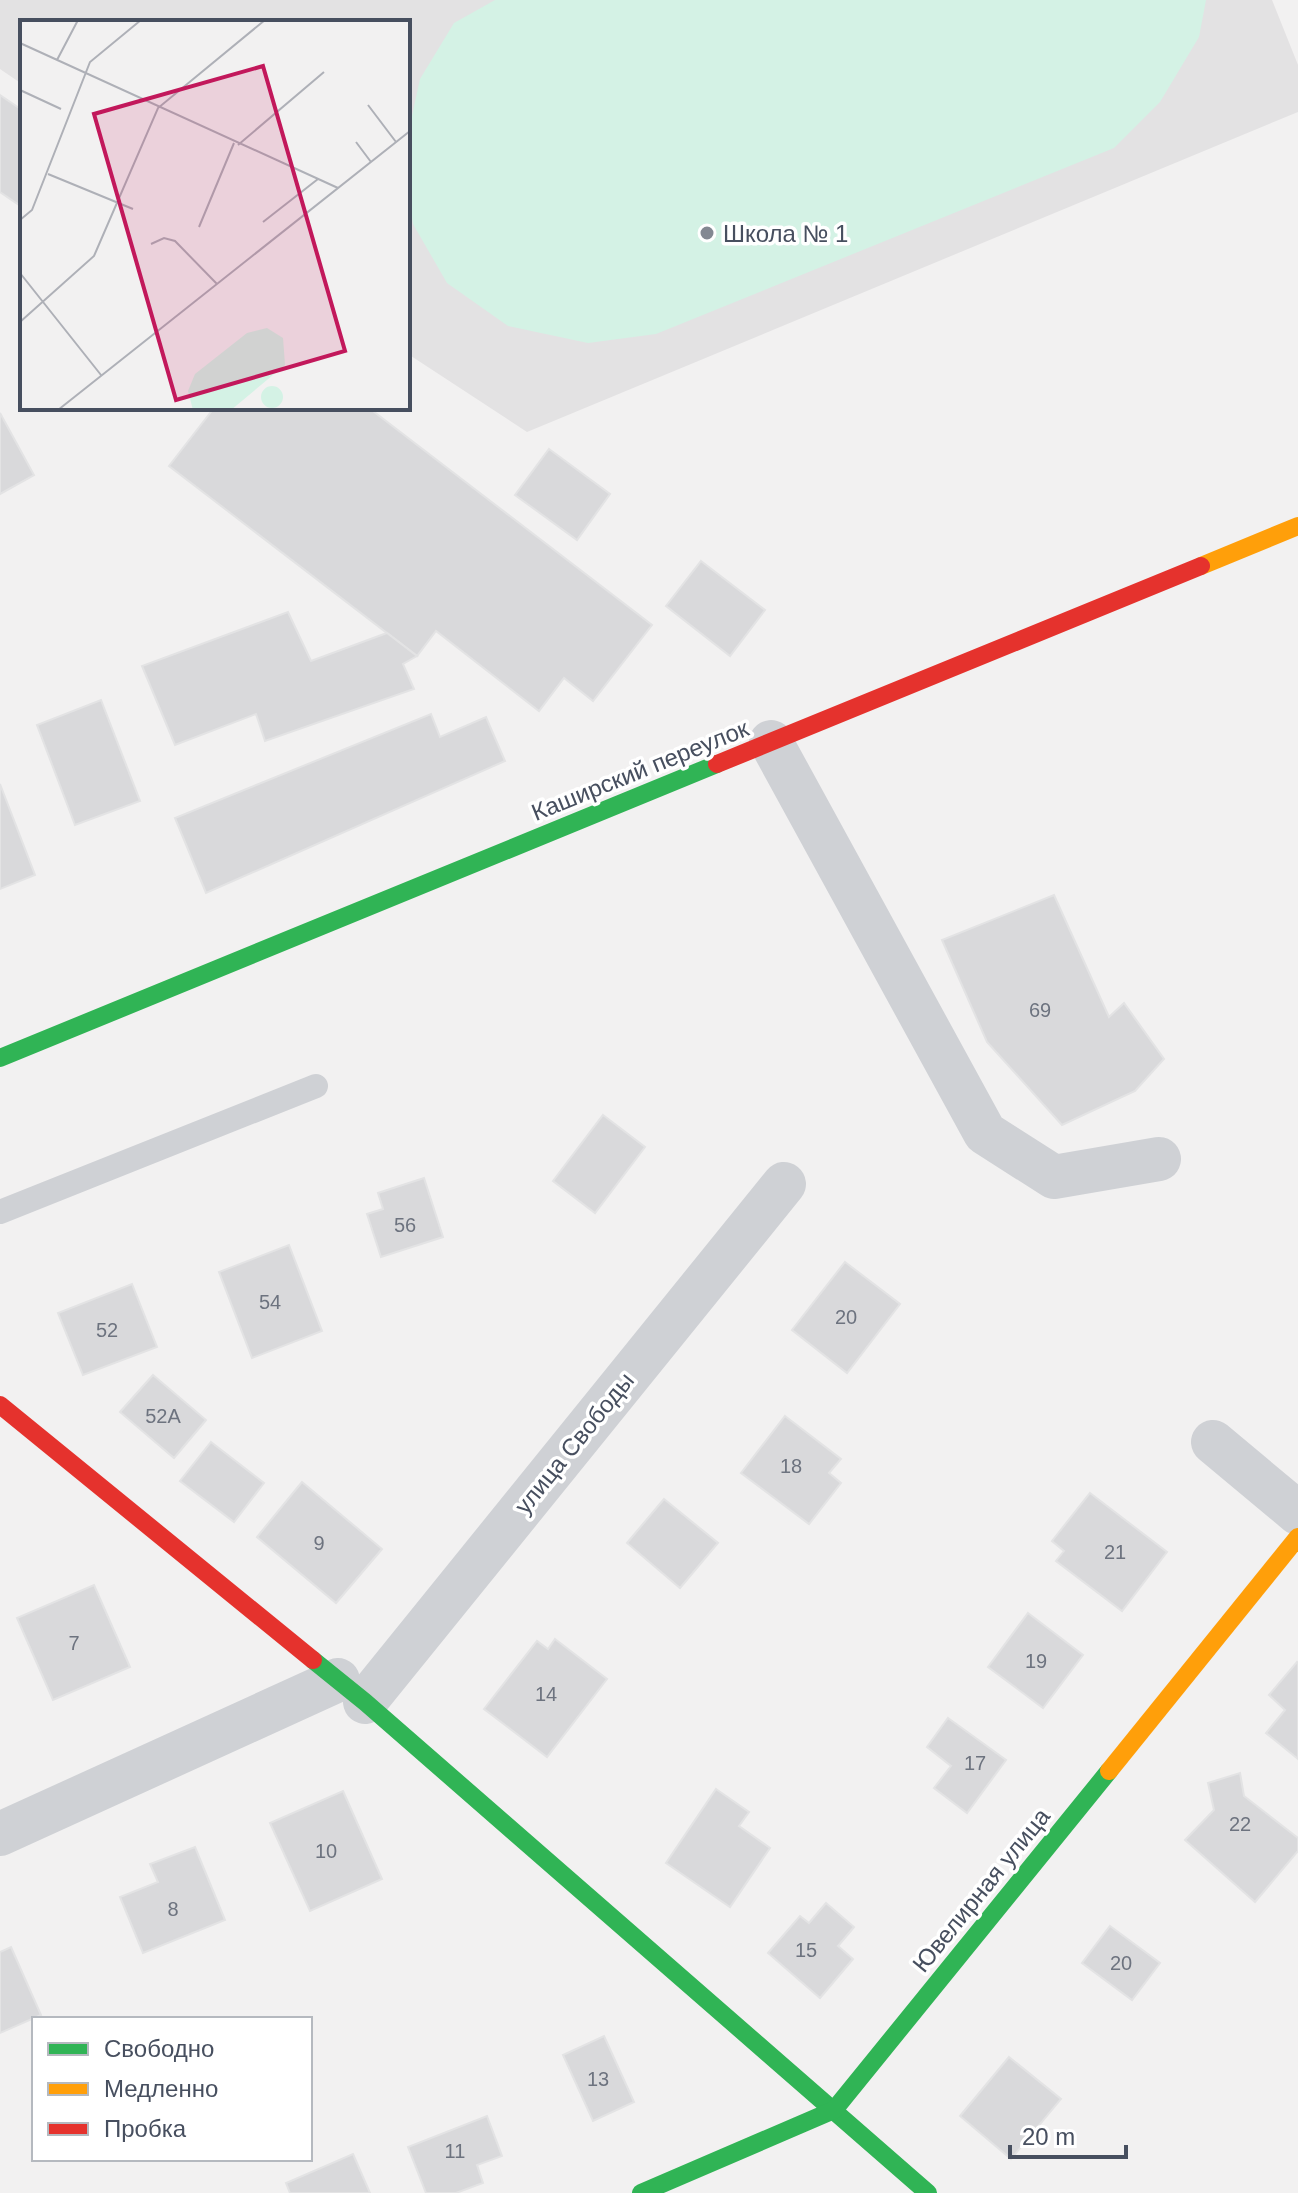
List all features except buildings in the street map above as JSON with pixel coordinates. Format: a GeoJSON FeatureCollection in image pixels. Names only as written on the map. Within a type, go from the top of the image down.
{"type":"FeatureCollection","features":[{"type":"Feature","properties":{"kind":"street","name":"Каширский переулок"},"geometry":{"type":"LineString","coordinates":[[0,1058],[1298,526]]}},
{"type":"Feature","properties":{"kind":"street"},"geometry":{"type":"LineString","coordinates":[[771,742],[985,1133],[1054,1177],[1159,1159]]}},
{"type":"Feature","properties":{"kind":"street","name":"улица Свободы"},"geometry":{"type":"LineString","coordinates":[[0,1834],[351,1691],[784,1184]]}},
{"type":"Feature","properties":{"kind":"street"},"geometry":{"type":"LineString","coordinates":[[0,1405],[351,1691],[928,2193]]}},
{"type":"Feature","properties":{"kind":"street"},"geometry":{"type":"LineString","coordinates":[[1213,1442],[1298,1513]]}},
{"type":"Feature","properties":{"kind":"street","name":"Ювелирная улица"},"geometry":{"type":"LineString","coordinates":[[641,2193],[834,2110],[1298,1537]]}},
{"type":"Feature","properties":{"kind":"lane"},"geometry":{"type":"LineString","coordinates":[[0,1212],[316,1086]]}},
{"type":"Feature","properties":{"kind":"shaded area","name":"Школа № 1"},"geometry":{"type":"Polygon","coordinates":[[[0,0],[1272,0],[1298,65],[1298,112],[527,432],[410,355],[410,20],[20,20],[20,83],[0,69],[0,0]]]}},
{"type":"Feature","properties":{"kind":"green space","name":"Школа № 1"},"geometry":{"type":"Polygon","coordinates":[[[495,0],[1206,0],[1199,37],[1160,102],[1114,148],[656,334],[588,343],[508,326],[447,283],[413,224],[410,125],[420,79],[454,23],[495,0]]]}},
{"type":"Feature","properties":{"kind":"traffic: fast"},"geometry":{"type":"LineString","coordinates":[[0,1058],[717,764]]}},
{"type":"Feature","properties":{"kind":"traffic: fast"},"geometry":{"type":"LineString","coordinates":[[313,1660],[928,2193]]}},
{"type":"Feature","properties":{"kind":"traffic: fast"},"geometry":{"type":"LineString","coordinates":[[641,2193],[834,2110],[1109,1771]]}},
{"type":"Feature","properties":{"kind":"traffic: slow"},"geometry":{"type":"LineString","coordinates":[[1201,566],[1298,526]]}},
{"type":"Feature","properties":{"kind":"traffic: slow"},"geometry":{"type":"LineString","coordinates":[[1109,1771],[1298,1537]]}},
{"type":"Feature","properties":{"kind":"traffic: jam"},"geometry":{"type":"LineString","coordinates":[[717,764],[1201,566]]}},
{"type":"Feature","properties":{"kind":"traffic: jam"},"geometry":{"type":"LineString","coordinates":[[0,1405],[313,1660]]}},
{"type":"Feature","properties":{"kind":"place","name":"Школа № 1"},"geometry":{"type":"Point","coordinates":[707,233]}}]}
